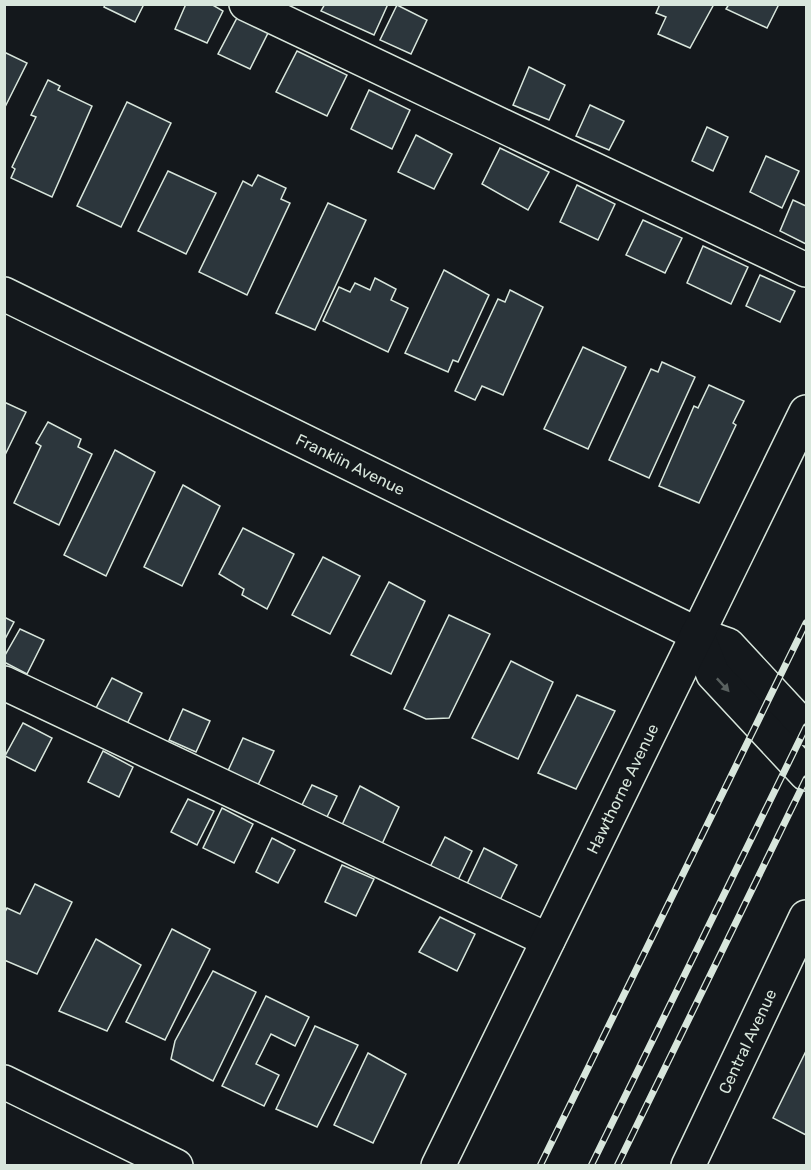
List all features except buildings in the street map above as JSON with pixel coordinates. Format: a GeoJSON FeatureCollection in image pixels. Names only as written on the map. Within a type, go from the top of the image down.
{"type":"FeatureCollection","features":[{"type":"Feature","properties":{"kind":"street"},"geometry":{"type":"LineString","coordinates":[[246,4],[807,270]]}},
{"type":"Feature","properties":{"kind":"street","name":"Franklin Avenue"},"geometry":{"type":"LineString","coordinates":[[4,294],[697,634],[728,645],[807,729]]}},
{"type":"Feature","properties":{"kind":"street","name":"Hawthorne Avenue"},"geometry":{"type":"LineString","coordinates":[[438,1166],[807,412]]}},
{"type":"Feature","properties":{"kind":"street"},"geometry":{"type":"LineString","coordinates":[[697,634],[713,674],[807,774]]}},
{"type":"Feature","properties":{"kind":"street"},"geometry":{"type":"LineString","coordinates":[[4,683],[548,940]]}},
{"type":"Feature","properties":{"kind":"street","name":"Central Avenue"},"geometry":{"type":"LineString","coordinates":[[688,1166],[807,917]]}},
{"type":"Feature","properties":{"kind":"street"},"geometry":{"type":"LineString","coordinates":[[4,1082],[176,1166]]}},
{"type":"Feature","properties":{"kind":"railway"},"geometry":{"type":"LineString","coordinates":[[540,1166],[806,623]]}},
{"type":"Feature","properties":{"kind":"railway"},"geometry":{"type":"LineString","coordinates":[[591,1166],[806,727]]}},
{"type":"Feature","properties":{"kind":"railway"},"geometry":{"type":"LineString","coordinates":[[617,1166],[806,779]]}}]}
